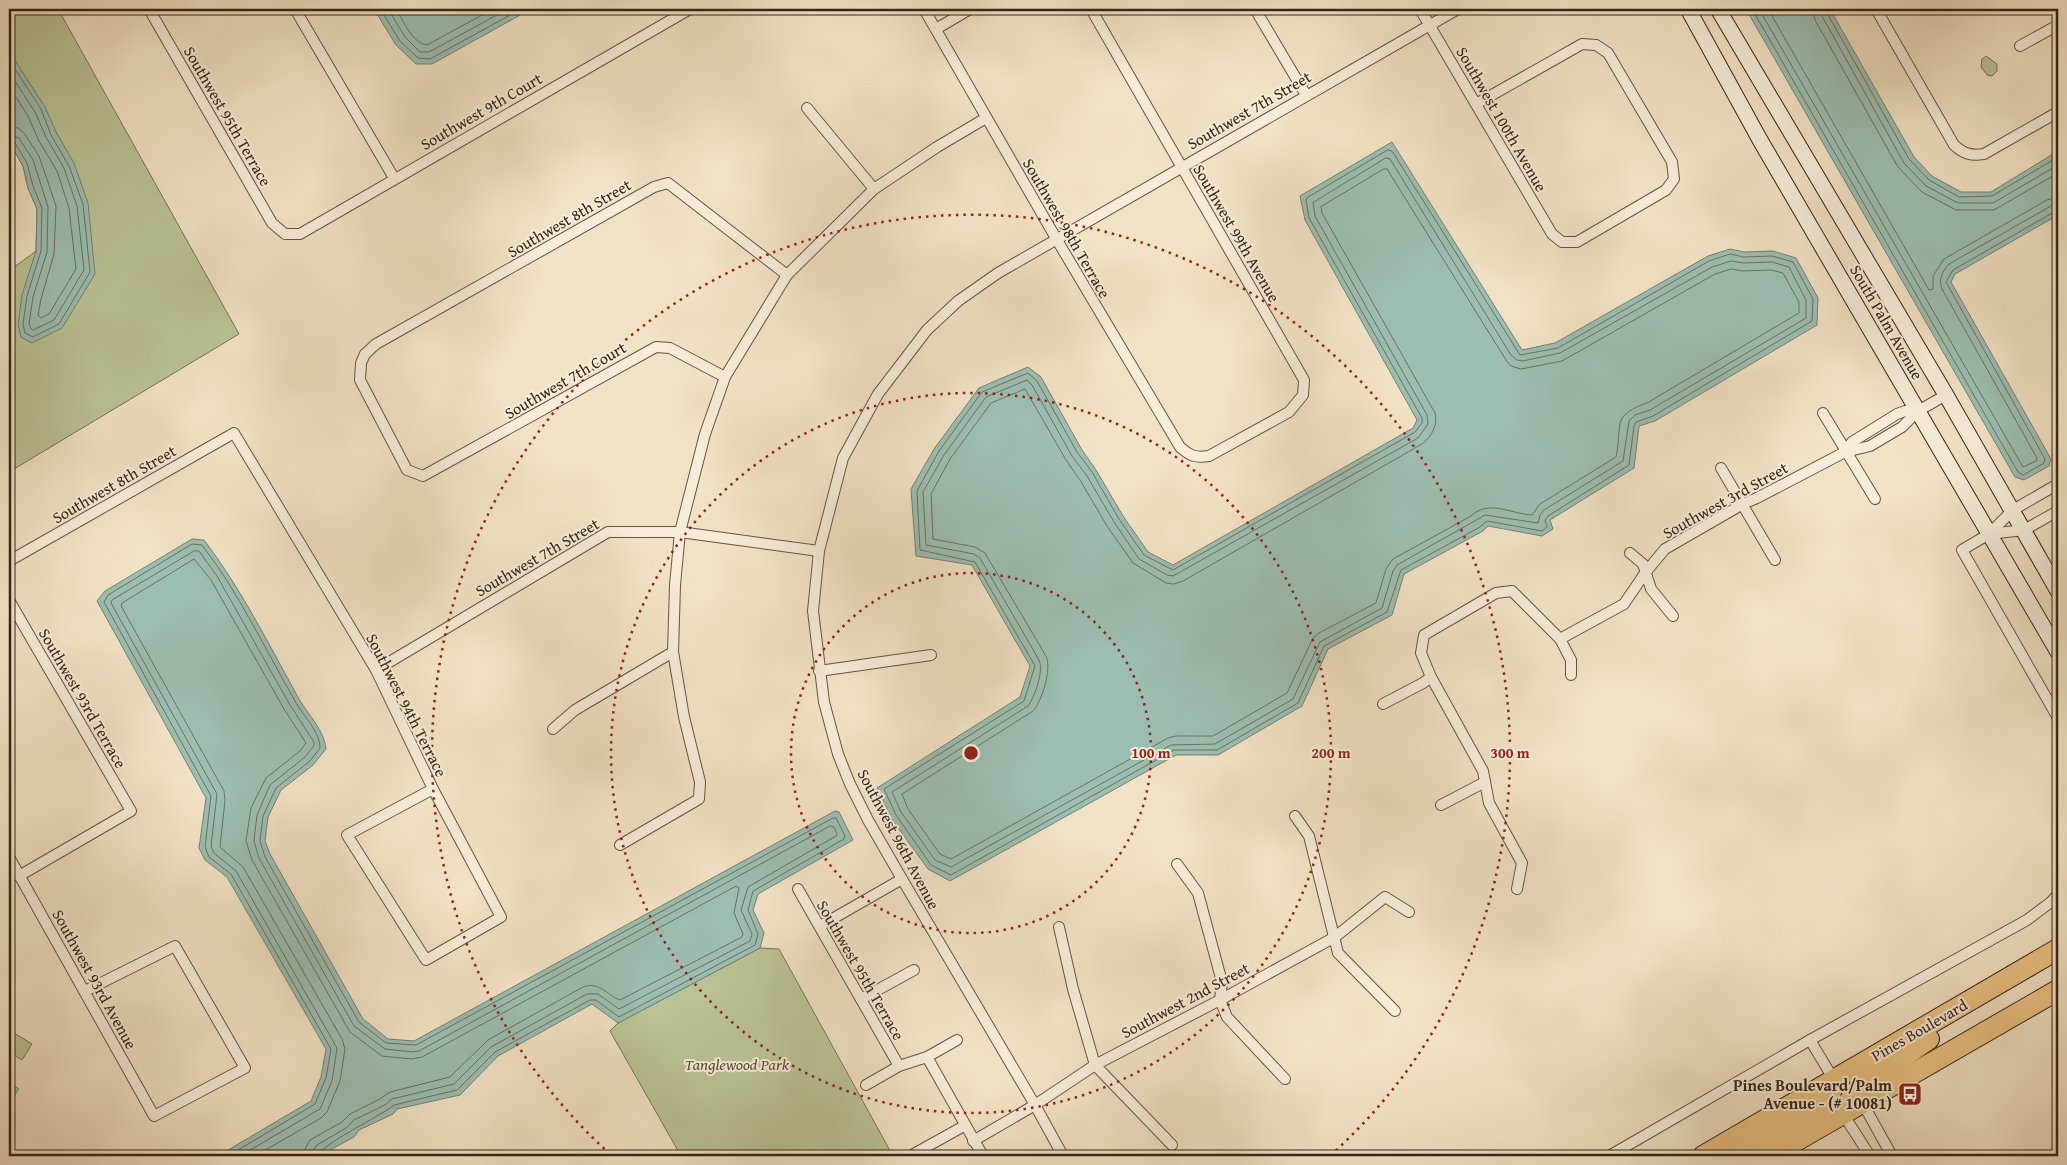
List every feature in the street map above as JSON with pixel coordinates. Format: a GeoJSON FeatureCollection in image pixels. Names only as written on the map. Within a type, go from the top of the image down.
{"type":"FeatureCollection","features":[{"type":"Feature","properties":{"kind":"highway","name":"Pines Boulevard"},"geometry":{"type":"LineString","coordinates":[[1704,1156],[2058,949]]}},
{"type":"Feature","properties":{"kind":"highway"},"geometry":{"type":"LineString","coordinates":[[1843,1114],[1853,1095],[1862,1086],[1972,1009],[1997,985]]}},
{"type":"Feature","properties":{"kind":"highway"},"geometry":{"type":"LineString","coordinates":[[1770,1156],[2058,990]]}},
{"type":"Feature","properties":{"kind":"highway"},"geometry":{"type":"LineString","coordinates":[[1740,1156],[1820,1107],[1830,1096],[1834,1080]]}},
{"type":"Feature","properties":{"kind":"main road","name":"South Palm Avenue"},"geometry":{"type":"LineString","coordinates":[[1688,9],[1760,140],[2058,652]]}},
{"type":"Feature","properties":{"kind":"main road","name":"South Palm Avenue"},"geometry":{"type":"LineString","coordinates":[[1718,9],[1946,395],[2058,591]]}},
{"type":"Feature","properties":{"kind":"street","name":"Southwest 95th Terrace"},"geometry":{"type":"LineString","coordinates":[[149,9],[272,223],[285,234]]}},
{"type":"Feature","properties":{"kind":"street"},"geometry":{"type":"LineString","coordinates":[[294,9],[394,178]]}},
{"type":"Feature","properties":{"kind":"street","name":"Southwest 9th Court"},"geometry":{"type":"LineString","coordinates":[[285,234],[300,234],[394,178],[690,9]]}},
{"type":"Feature","properties":{"kind":"street","name":"Southwest 98th Terrace"},"geometry":{"type":"LineString","coordinates":[[924,9],[1057,240],[1180,447],[1191,456]]}},
{"type":"Feature","properties":{"kind":"street"},"geometry":{"type":"LineString","coordinates":[[936,29],[970,9]]}},
{"type":"Feature","properties":{"kind":"street","name":"Southwest 99th Avenue"},"geometry":{"type":"LineString","coordinates":[[1091,9],[1304,380],[1303,396],[1289,412],[1209,456],[1197,458],[1191,456]]}},
{"type":"Feature","properties":{"kind":"street"},"geometry":{"type":"LineString","coordinates":[[1256,9],[1306,95]]}},
{"type":"Feature","properties":{"kind":"street","name":"Southwest 100th Avenue"},"geometry":{"type":"LineString","coordinates":[[1420,9],[1552,234],[1562,242],[1577,242],[1666,190],[1674,178],[1672,162],[1608,53],[1596,45],[1582,44],[1476,104]]}},
{"type":"Feature","properties":{"kind":"street","name":"Southwest 7th Street"},"geometry":{"type":"LineString","coordinates":[[1057,240],[1458,9]]}},
{"type":"Feature","properties":{"kind":"street"},"geometry":{"type":"LineString","coordinates":[[1876,9],[1954,145],[1963,153],[1973,156],[1984,154],[2058,112]]}},
{"type":"Feature","properties":{"kind":"street"},"geometry":{"type":"LineString","coordinates":[[2020,46],[2058,24]]}},
{"type":"Feature","properties":{"kind":"street"},"geometry":{"type":"LineString","coordinates":[[807,108],[874,189]]}},
{"type":"Feature","properties":{"kind":"street"},"geometry":{"type":"LineString","coordinates":[[620,845],[699,799],[700,782],[684,716],[673,652],[675,585],[680,532],[705,434],[725,377],[787,275],[874,189],[937,147],[986,118]]}},
{"type":"Feature","properties":{"kind":"street","name":"Southwest 8th Street"},"geometry":{"type":"LineString","coordinates":[[423,476],[408,470],[360,380],[361,363],[365,354],[376,344],[654,186],[668,183],[787,275]]}},
{"type":"Feature","properties":{"kind":"street","name":"Southwest 96th Avenue"},"geometry":{"type":"LineString","coordinates":[[1057,240],[998,274],[958,301],[927,330],[883,386],[843,458],[819,551],[813,611],[824,702],[838,754],[868,820],[1063,1156]]}},
{"type":"Feature","properties":{"kind":"street","name":"Southwest 7th Court"},"geometry":{"type":"LineString","coordinates":[[423,476],[656,347],[670,348],[725,377]]}},
{"type":"Feature","properties":{"kind":"street","name":"Southwest 3rd Street"},"geometry":{"type":"LineString","coordinates":[[1560,639],[1624,604],[1645,573],[1665,549],[1743,504],[1845,452],[1864,448],[1878,441],[1902,427],[1918,411],[1946,395]]}},
{"type":"Feature","properties":{"kind":"street"},"geometry":{"type":"LineString","coordinates":[[1823,413],[1875,499]]}},
{"type":"Feature","properties":{"kind":"street","name":"Southwest 8th Street"},"geometry":{"type":"LineString","coordinates":[[9,561],[234,433]]}},
{"type":"Feature","properties":{"kind":"street","name":"Southwest 94th Terrace"},"geometry":{"type":"LineString","coordinates":[[234,433],[376,670],[433,790],[501,917],[426,960],[347,835],[433,790]]}},
{"type":"Feature","properties":{"kind":"street"},"geometry":{"type":"LineString","coordinates":[[1721,468],[1775,560]]}},
{"type":"Feature","properties":{"kind":"street"},"geometry":{"type":"LineString","coordinates":[[2058,484],[2013,510],[1989,534],[1962,550],[2058,718]]}},
{"type":"Feature","properties":{"kind":"street"},"geometry":{"type":"LineString","coordinates":[[1989,534],[2024,530],[2058,511]]}},
{"type":"Feature","properties":{"kind":"street","name":"Southwest 7th Street"},"geometry":{"type":"LineString","coordinates":[[376,670],[608,532],[680,532],[819,551]]}},
{"type":"Feature","properties":{"kind":"street"},"geometry":{"type":"LineString","coordinates":[[1630,553],[1643,564],[1651,589],[1673,616]]}},
{"type":"Feature","properties":{"kind":"street"},"geometry":{"type":"LineString","coordinates":[[1517,889],[1522,863],[1489,803],[1486,782],[1482,771],[1431,677],[1421,653],[1424,635],[1496,593],[1512,592],[1560,639],[1571,660],[1571,676]]}},
{"type":"Feature","properties":{"kind":"street","name":"Southwest 93rd Terrace"},"geometry":{"type":"LineString","coordinates":[[9,600],[132,811],[19,876]]}},
{"type":"Feature","properties":{"kind":"street"},"geometry":{"type":"LineString","coordinates":[[553,730],[575,710],[673,652]]}},
{"type":"Feature","properties":{"kind":"street"},"geometry":{"type":"LineString","coordinates":[[819,671],[931,655]]}},
{"type":"Feature","properties":{"kind":"street"},"geometry":{"type":"LineString","coordinates":[[1382,704],[1431,677]]}},
{"type":"Feature","properties":{"kind":"street"},"geometry":{"type":"LineString","coordinates":[[1441,805],[1486,782]]}},
{"type":"Feature","properties":{"kind":"street"},"geometry":{"type":"LineString","coordinates":[[1295,816],[1309,836],[1338,953],[1395,1011]]}},
{"type":"Feature","properties":{"kind":"street","name":"Southwest 93rd Avenue"},"geometry":{"type":"LineString","coordinates":[[9,857],[154,1116],[245,1068],[175,946],[85,991]]}},
{"type":"Feature","properties":{"kind":"street"},"geometry":{"type":"LineString","coordinates":[[1177,864],[1198,893],[1222,982],[1220,1000],[1227,1017],[1285,1079]]}},
{"type":"Feature","properties":{"kind":"street"},"geometry":{"type":"LineString","coordinates":[[820,926],[902,879]]}},
{"type":"Feature","properties":{"kind":"street","name":"Southwest 95th Terrace"},"geometry":{"type":"LineString","coordinates":[[798,889],[899,1066]]}},
{"type":"Feature","properties":{"kind":"street"},"geometry":{"type":"LineString","coordinates":[[1608,1156],[1810,1040],[2027,920],[2051,902],[2058,894]]}},
{"type":"Feature","properties":{"kind":"street","name":"Southwest 2nd Street"},"geometry":{"type":"LineString","coordinates":[[973,1141],[1035,1105],[1095,1064],[1220,1000],[1335,937],[1385,897],[1409,912]]}},
{"type":"Feature","properties":{"kind":"street"},"geometry":{"type":"LineString","coordinates":[[1059,927],[1073,989],[1095,1064],[1172,1145]]}},
{"type":"Feature","properties":{"kind":"street"},"geometry":{"type":"LineString","coordinates":[[861,999],[914,970]]}},
{"type":"Feature","properties":{"kind":"street"},"geometry":{"type":"LineString","coordinates":[[866,1085],[899,1066],[927,1057],[957,1040]]}},
{"type":"Feature","properties":{"kind":"street"},"geometry":{"type":"LineString","coordinates":[[1810,1040],[1834,1080]]}},
{"type":"Feature","properties":{"kind":"street"},"geometry":{"type":"LineString","coordinates":[[927,1057],[964,1126],[983,1156]]}},
{"type":"Feature","properties":{"kind":"street"},"geometry":{"type":"LineString","coordinates":[[1862,1102],[1892,1156]]}},
{"type":"Feature","properties":{"kind":"street"},"geometry":{"type":"LineString","coordinates":[[1843,1114],[1870,1156]]}},
{"type":"Feature","properties":{"kind":"street"},"geometry":{"type":"LineString","coordinates":[[910,1156],[964,1126]]}},
{"type":"Feature","properties":{"kind":"green space"},"geometry":{"type":"Polygon","coordinates":[[[9,9],[58,9],[239,334],[9,472],[9,271],[36,251],[37,209],[28,188],[23,166],[9,142],[9,9]]]}},
{"type":"Feature","properties":{"kind":"green space"},"geometry":{"type":"Polygon","coordinates":[[[1986,56],[1997,64],[1997,71],[1992,76],[1987,75],[1981,67],[1982,59],[1986,56]]]}},
{"type":"Feature","properties":{"kind":"green space","name":"Tanglewood Park"},"geometry":{"type":"Polygon","coordinates":[[[760,948],[779,949],[893,1156],[681,1156],[610,1031],[618,1023],[760,948]]]}},
{"type":"Feature","properties":{"kind":"green space"},"geometry":{"type":"Polygon","coordinates":[[[9,1030],[32,1044],[22,1060],[9,1052],[9,1030]]]}},
{"type":"Feature","properties":{"kind":"water"},"geometry":{"type":"Polygon","coordinates":[[[374,9],[531,9],[432,64],[416,64],[396,45],[374,9]]]}},
{"type":"Feature","properties":{"kind":"water"},"geometry":{"type":"Polygon","coordinates":[[[1746,9],[1830,9],[1914,157],[1932,176],[1961,192],[1991,192],[2058,151],[2058,215],[1955,274],[1951,282],[2051,459],[2049,466],[2024,480],[2015,477],[1746,9]]]}},
{"type":"Feature","properties":{"kind":"water"},"geometry":{"type":"Polygon","coordinates":[[[9,51],[45,107],[56,132],[74,163],[88,203],[95,274],[62,328],[32,343],[21,337],[18,325],[22,295],[36,251],[37,209],[28,188],[23,166],[9,142],[9,51]]]}},
{"type":"Feature","properties":{"kind":"water"},"geometry":{"type":"Polygon","coordinates":[[[1392,142],[1522,350],[1555,343],[1708,256],[1730,249],[1744,252],[1773,251],[1796,258],[1818,298],[1817,325],[1655,421],[1639,426],[1634,468],[1550,520],[1553,529],[1542,536],[1488,526],[1483,531],[1404,574],[1392,615],[1328,649],[1302,706],[1218,755],[1176,755],[950,881],[928,869],[891,818],[877,788],[1020,697],[1030,666],[972,565],[916,556],[911,489],[934,449],[979,388],[1028,367],[1041,377],[1082,450],[1148,552],[1173,565],[1413,428],[1417,420],[1305,220],[1300,196],[1392,142]]]}},
{"type":"Feature","properties":{"kind":"water"},"geometry":{"type":"Polygon","coordinates":[[[192,539],[204,540],[231,578],[299,699],[316,723],[325,742],[326,749],[313,765],[281,790],[268,817],[265,841],[270,854],[363,1019],[388,1039],[414,1041],[835,811],[839,812],[853,840],[758,894],[753,910],[764,933],[760,948],[618,1023],[592,1004],[498,1056],[460,1095],[397,1109],[393,1114],[359,1130],[354,1137],[319,1156],[218,1156],[311,1101],[321,1077],[326,1049],[227,877],[205,860],[199,848],[206,798],[97,601],[105,591],[192,539]]]}},
{"type":"Feature","properties":{"kind":"water"},"geometry":{"type":"Polygon","coordinates":[[[9,1082],[19,1089],[11,1101],[9,1099],[9,1082]]]}},
{"type":"Feature","properties":{"kind":"place","name":"Pines Boulevard/Palm Avenue - (# 10081)"},"geometry":{"type":"Point","coordinates":[1910,1094]}}]}
